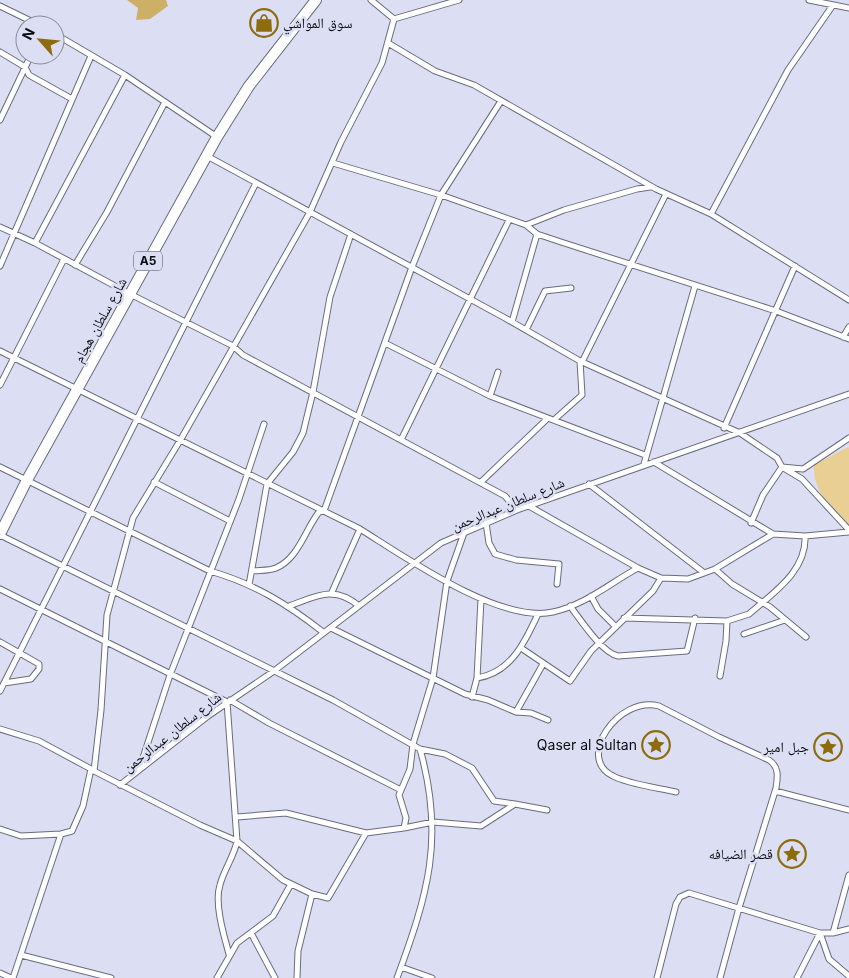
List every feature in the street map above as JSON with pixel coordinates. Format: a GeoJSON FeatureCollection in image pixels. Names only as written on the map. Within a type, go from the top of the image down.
{"type":"FeatureCollection","features":[{"type":"Feature","properties":{"kind":"highway","name":"شارع سلطان هجام"},"geometry":{"type":"LineString","coordinates":[[0,535],[27,480],[206,155],[249,86],[316,0]]}},
{"type":"Feature","properties":{"kind":"street"},"geometry":{"type":"LineString","coordinates":[[371,0],[394,19]]}},
{"type":"Feature","properties":{"kind":"street"},"geometry":{"type":"LineString","coordinates":[[394,19],[459,0]]}},
{"type":"Feature","properties":{"kind":"street"},"geometry":{"type":"LineString","coordinates":[[809,0],[849,8]]}},
{"type":"Feature","properties":{"kind":"street"},"geometry":{"type":"LineString","coordinates":[[711,214],[788,70],[833,5]]}},
{"type":"Feature","properties":{"kind":"street"},"geometry":{"type":"LineString","coordinates":[[0,6],[18,15]]}},
{"type":"Feature","properties":{"kind":"street"},"geometry":{"type":"LineString","coordinates":[[0,829],[21,836],[60,834],[72,831],[83,806],[92,770],[107,643],[107,615],[128,532],[138,506],[181,439],[310,212],[333,163],[340,142],[382,63],[394,19]]}},
{"type":"Feature","properties":{"kind":"street"},"geometry":{"type":"LineString","coordinates":[[65,40],[125,75],[217,137]]}},
{"type":"Feature","properties":{"kind":"street"},"geometry":{"type":"LineString","coordinates":[[388,43],[423,64],[474,85],[656,189],[711,214],[849,300]]}},
{"type":"Feature","properties":{"kind":"street"},"geometry":{"type":"LineString","coordinates":[[0,52],[25,67],[29,76],[72,99]]}},
{"type":"Feature","properties":{"kind":"street"},"geometry":{"type":"LineString","coordinates":[[0,266],[91,56]]}},
{"type":"Feature","properties":{"kind":"street"},"geometry":{"type":"LineString","coordinates":[[0,120],[25,67]]}},
{"type":"Feature","properties":{"kind":"street"},"geometry":{"type":"LineString","coordinates":[[36,243],[125,75]]}},
{"type":"Feature","properties":{"kind":"street"},"geometry":{"type":"LineString","coordinates":[[324,511],[412,267],[441,195],[501,101]]}},
{"type":"Feature","properties":{"kind":"street"},"geometry":{"type":"LineString","coordinates":[[75,265],[107,212],[165,102]]}},
{"type":"Feature","properties":{"kind":"street"},"geometry":{"type":"LineString","coordinates":[[206,155],[512,322],[581,362],[724,428],[740,433],[777,458],[782,467],[802,479],[819,495],[849,531]]}},
{"type":"Feature","properties":{"kind":"street"},"geometry":{"type":"LineString","coordinates":[[333,163],[441,195],[526,225],[537,234],[776,311],[849,339]]}},
{"type":"Feature","properties":{"kind":"street"},"geometry":{"type":"LineString","coordinates":[[0,691],[256,183]]}},
{"type":"Feature","properties":{"kind":"street"},"geometry":{"type":"LineString","coordinates":[[526,225],[564,210],[647,186],[656,189]]}},
{"type":"Feature","properties":{"kind":"street"},"geometry":{"type":"LineString","coordinates":[[555,419],[582,395],[581,362],[666,194]]}},
{"type":"Feature","properties":{"kind":"street"},"geometry":{"type":"LineString","coordinates":[[401,440],[509,220]]}},
{"type":"Feature","properties":{"kind":"street"},"geometry":{"type":"LineString","coordinates":[[0,227],[36,243],[130,294],[233,346],[243,355],[481,482],[505,496],[517,510]]}},
{"type":"Feature","properties":{"kind":"street"},"geometry":{"type":"LineString","coordinates":[[249,585],[267,484],[298,444],[313,392],[330,297],[351,234]]}},
{"type":"Feature","properties":{"kind":"street"},"geometry":{"type":"LineString","coordinates":[[512,322],[537,234]]}},
{"type":"Feature","properties":{"kind":"street"},"geometry":{"type":"LineString","coordinates":[[0,384],[64,259]]}},
{"type":"Feature","properties":{"kind":"street"},"geometry":{"type":"LineString","coordinates":[[724,428],[795,266]]}},
{"type":"Feature","properties":{"kind":"street"},"geometry":{"type":"LineString","coordinates":[[644,464],[645,455],[695,286]]}},
{"type":"Feature","properties":{"kind":"street"},"geometry":{"type":"LineString","coordinates":[[526,330],[545,291],[570,288]]}},
{"type":"Feature","properties":{"kind":"street"},"geometry":{"type":"LineString","coordinates":[[843,337],[849,328]]}},
{"type":"Feature","properties":{"kind":"street"},"geometry":{"type":"LineString","coordinates":[[385,343],[490,396],[547,419],[555,419],[645,455]]}},
{"type":"Feature","properties":{"kind":"street"},"geometry":{"type":"LineString","coordinates":[[0,351],[360,529],[416,564],[481,599],[524,612],[538,614],[553,612],[590,596],[638,568]]}},
{"type":"Feature","properties":{"kind":"street"},"geometry":{"type":"LineString","coordinates":[[490,396],[498,372]]}},
{"type":"Feature","properties":{"kind":"street","name":"شارع سلطان عبدالرحمن"},"geometry":{"type":"LineString","coordinates":[[120,785],[228,701],[274,671],[441,544],[517,510],[644,464],[707,442],[740,433],[849,394]]}},
{"type":"Feature","properties":{"kind":"street"},"geometry":{"type":"LineString","coordinates":[[481,482],[547,419]]}},
{"type":"Feature","properties":{"kind":"street"},"geometry":{"type":"LineString","coordinates":[[139,771],[170,675],[248,474],[264,424]]}},
{"type":"Feature","properties":{"kind":"street"},"geometry":{"type":"LineString","coordinates":[[782,467],[803,468],[849,438]]}},
{"type":"Feature","properties":{"kind":"street"},"geometry":{"type":"LineString","coordinates":[[654,462],[751,523],[773,534],[805,536],[849,531]]}},
{"type":"Feature","properties":{"kind":"street"},"geometry":{"type":"LineString","coordinates":[[0,467],[210,571],[241,580],[290,606],[324,632]]}},
{"type":"Feature","properties":{"kind":"street"},"geometry":{"type":"LineString","coordinates":[[751,523],[762,495],[782,467]]}},
{"type":"Feature","properties":{"kind":"street"},"geometry":{"type":"LineString","coordinates":[[154,482],[230,521]]}},
{"type":"Feature","properties":{"kind":"street"},"geometry":{"type":"LineString","coordinates":[[589,484],[703,572]]}},
{"type":"Feature","properties":{"kind":"street"},"geometry":{"type":"LineString","coordinates":[[529,506],[638,568],[661,578],[688,578],[715,569],[773,534]]}},
{"type":"Feature","properties":{"kind":"street"},"geometry":{"type":"LineString","coordinates":[[252,571],[276,568],[293,558],[308,526],[319,512],[324,511]]}},
{"type":"Feature","properties":{"kind":"street"},"geometry":{"type":"LineString","coordinates":[[486,523],[491,549],[496,554],[516,560],[559,564],[557,584]]}},
{"type":"Feature","properties":{"kind":"street"},"geometry":{"type":"LineString","coordinates":[[332,592],[360,529]]}},
{"type":"Feature","properties":{"kind":"street"},"geometry":{"type":"LineString","coordinates":[[404,828],[406,818],[399,795],[410,769],[413,744],[432,678],[446,581],[464,533]]}},
{"type":"Feature","properties":{"kind":"street"},"geometry":{"type":"LineString","coordinates":[[0,535],[333,700],[420,749],[445,754],[472,768],[494,801],[547,810]]}},
{"type":"Feature","properties":{"kind":"street"},"geometry":{"type":"LineString","coordinates":[[624,618],[695,618],[727,621],[749,614],[797,569],[806,546],[805,536]]}},
{"type":"Feature","properties":{"kind":"street"},"geometry":{"type":"LineString","coordinates":[[715,569],[732,584],[762,602],[806,637]]}},
{"type":"Feature","properties":{"kind":"street"},"geometry":{"type":"LineString","coordinates":[[521,648],[570,681],[585,658],[653,591],[661,578]]}},
{"type":"Feature","properties":{"kind":"street"},"geometry":{"type":"LineString","coordinates":[[0,589],[170,675],[228,701],[269,724],[401,790]]}},
{"type":"Feature","properties":{"kind":"street"},"geometry":{"type":"LineString","coordinates":[[290,606],[332,592],[346,597],[359,606]]}},
{"type":"Feature","properties":{"kind":"street"},"geometry":{"type":"LineString","coordinates":[[590,596],[598,609],[616,626]]}},
{"type":"Feature","properties":{"kind":"street"},"geometry":{"type":"LineString","coordinates":[[472,697],[477,678],[481,599]]}},
{"type":"Feature","properties":{"kind":"street"},"geometry":{"type":"LineString","coordinates":[[570,606],[600,643],[612,655],[618,656],[649,652],[684,652],[690,646],[695,618]]}},
{"type":"Feature","properties":{"kind":"street"},"geometry":{"type":"LineString","coordinates":[[477,678],[496,674],[521,648],[538,614]]}},
{"type":"Feature","properties":{"kind":"street"},"geometry":{"type":"LineString","coordinates":[[744,634],[785,620]]}},
{"type":"Feature","properties":{"kind":"street"},"geometry":{"type":"LineString","coordinates":[[720,676],[726,641],[727,621]]}},
{"type":"Feature","properties":{"kind":"street"},"geometry":{"type":"LineString","coordinates":[[331,628],[472,697],[488,700],[516,712],[531,713],[548,720]]}},
{"type":"Feature","properties":{"kind":"street"},"geometry":{"type":"LineString","coordinates":[[0,642],[39,664],[37,674],[32,679],[4,683]]}},
{"type":"Feature","properties":{"kind":"street"},"geometry":{"type":"LineString","coordinates":[[516,712],[543,664]]}},
{"type":"Feature","properties":{"kind":"street"},"geometry":{"type":"LineString","coordinates":[[228,701],[238,841],[218,894],[222,930],[229,954]]}},
{"type":"Feature","properties":{"kind":"street"},"geometry":{"type":"LineString","coordinates":[[676,792],[612,776],[603,767],[599,746],[602,737],[624,712],[649,704],[659,706],[727,742],[769,760],[775,764],[778,772],[775,791],[739,908],[720,978]]}},
{"type":"Feature","properties":{"kind":"street"},"geometry":{"type":"LineString","coordinates":[[0,730],[39,741],[120,785],[238,841],[291,884],[312,894],[328,898],[332,894],[366,834]]}},
{"type":"Feature","properties":{"kind":"street"},"geometry":{"type":"LineString","coordinates":[[396,978],[416,922],[428,875],[432,848],[431,796],[420,749]]}},
{"type":"Feature","properties":{"kind":"street"},"geometry":{"type":"LineString","coordinates":[[775,791],[849,810]]}},
{"type":"Feature","properties":{"kind":"street"},"geometry":{"type":"LineString","coordinates":[[236,817],[286,813],[366,834],[433,822],[481,826],[515,804]]}},
{"type":"Feature","properties":{"kind":"street"},"geometry":{"type":"LineString","coordinates":[[0,973],[12,978],[60,834]]}},
{"type":"Feature","properties":{"kind":"street"},"geometry":{"type":"LineString","coordinates":[[833,933],[849,874]]}},
{"type":"Feature","properties":{"kind":"street"},"geometry":{"type":"LineString","coordinates":[[217,978],[237,943],[273,916],[291,884]]}},
{"type":"Feature","properties":{"kind":"street"},"geometry":{"type":"LineString","coordinates":[[657,978],[680,897],[689,893],[820,933],[833,933],[849,929]]}},
{"type":"Feature","properties":{"kind":"street"},"geometry":{"type":"LineString","coordinates":[[297,978],[298,951],[312,894]]}},
{"type":"Feature","properties":{"kind":"street"},"geometry":{"type":"LineString","coordinates":[[251,933],[275,978]]}},
{"type":"Feature","properties":{"kind":"street"},"geometry":{"type":"LineString","coordinates":[[820,933],[829,959],[849,976]]}},
{"type":"Feature","properties":{"kind":"street"},"geometry":{"type":"LineString","coordinates":[[797,978],[820,933]]}},
{"type":"Feature","properties":{"kind":"street"},"geometry":{"type":"LineString","coordinates":[[21,954],[111,978]]}},
{"type":"Feature","properties":{"kind":"street"},"geometry":{"type":"LineString","coordinates":[[400,967],[432,978]]}},
{"type":"Feature","properties":{"kind":"shaded area"},"geometry":{"type":"Polygon","coordinates":[[[127,0],[166,0],[168,6],[150,19],[136,20],[138,8],[127,0]]]}},
{"type":"Feature","properties":{"kind":"shaded area"},"geometry":{"type":"Polygon","coordinates":[[[848,447],[849,528],[830,507],[816,483],[814,474],[814,465],[848,447]]]}},
{"type":"Feature","properties":{"kind":"place","name":"سوق المواشي"},"geometry":{"type":"Point","coordinates":[264,23]}},
{"type":"Feature","properties":{"kind":"place","name":"Qaser al Sultan"},"geometry":{"type":"Point","coordinates":[656,745]}},
{"type":"Feature","properties":{"kind":"place","name":"جبل امير"},"geometry":{"type":"Point","coordinates":[828,747]}},
{"type":"Feature","properties":{"kind":"place","name":"قصر الضيافه"},"geometry":{"type":"Point","coordinates":[792,854]}}]}
